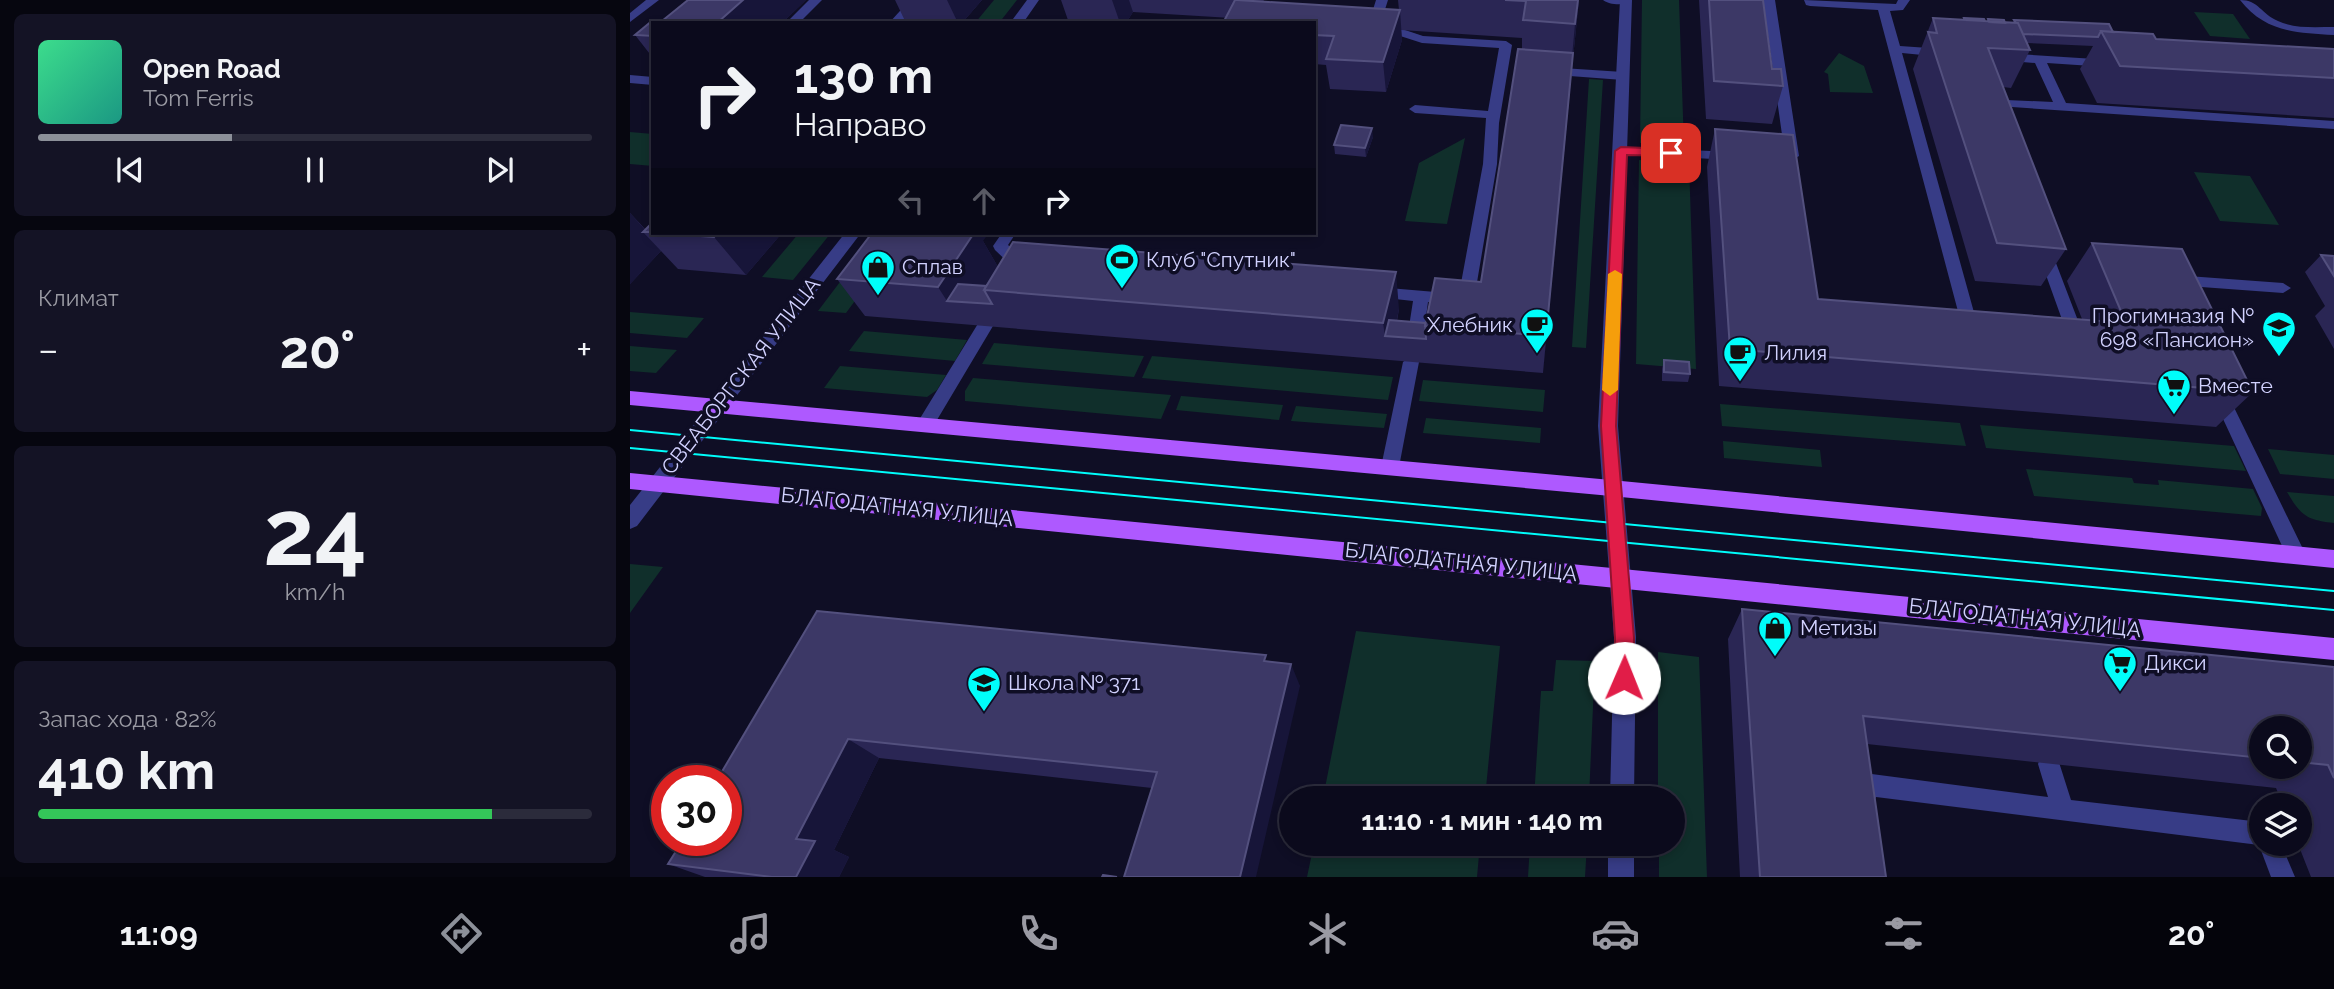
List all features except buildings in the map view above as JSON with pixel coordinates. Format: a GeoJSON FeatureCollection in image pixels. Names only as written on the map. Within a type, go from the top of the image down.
{"type":"FeatureCollection","features":[{"type":"Feature","properties":{"kind":"main road"},"geometry":{"type":"LineString","coordinates":[[630,398],[1390,467],[2334,559]]}},
{"type":"Feature","properties":{"kind":"main road","name":"БЛАГОДАТНАЯ УЛИЦА"},"geometry":{"type":"LineString","coordinates":[[630,481],[2334,649]]}},
{"type":"Feature","properties":{"kind":"street"},"geometry":{"type":"LineString","coordinates":[[1017,21],[1033,0]]}},
{"type":"Feature","properties":{"kind":"street"},"geometry":{"type":"LineString","coordinates":[[1620,0],[1623,76],[1621,151],[1608,426],[1625,638],[1622,786]]}},
{"type":"Feature","properties":{"kind":"street","name":"СВЕАБОРГСКАЯ УЛИЦА"},"geometry":{"type":"LineString","coordinates":[[630,520],[851,235]]}},
{"type":"Feature","properties":{"kind":"street"},"geometry":{"type":"LineString","coordinates":[[1621,856],[1621,877]]}},
{"type":"Feature","properties":{"kind":"lane"},"geometry":{"type":"LineString","coordinates":[[633,14],[653,0]]}},
{"type":"Feature","properties":{"kind":"lane"},"geometry":{"type":"LineString","coordinates":[[794,21],[816,0]]}},
{"type":"Feature","properties":{"kind":"lane"},"geometry":{"type":"LineString","coordinates":[[897,21],[916,0]]}},
{"type":"Feature","properties":{"kind":"lane"},"geometry":{"type":"LineString","coordinates":[[1375,23],[1382,0]]}},
{"type":"Feature","properties":{"kind":"lane"},"geometry":{"type":"LineString","coordinates":[[1769,0],[1789,164]]}},
{"type":"Feature","properties":{"kind":"lane"},"geometry":{"type":"LineString","coordinates":[[1810,0],[1810,3],[1899,8],[1904,0]]}},
{"type":"Feature","properties":{"kind":"lane"},"geometry":{"type":"LineString","coordinates":[[2246,0],[2259,17],[2272,24],[2334,31]]}},
{"type":"Feature","properties":{"kind":"lane"},"geometry":{"type":"LineString","coordinates":[[1883,7],[1975,342]]}},
{"type":"Feature","properties":{"kind":"lane"},"geometry":{"type":"LineString","coordinates":[[1349,21],[1375,23],[1422,39],[1506,45],[1515,69],[1494,115],[1490,164],[1466,300],[1358,291]]}},
{"type":"Feature","properties":{"kind":"lane"},"geometry":{"type":"LineString","coordinates":[[1895,49],[1964,54]]}},
{"type":"Feature","properties":{"kind":"lane"},"geometry":{"type":"LineString","coordinates":[[1991,56],[2117,63]]}},
{"type":"Feature","properties":{"kind":"lane"},"geometry":{"type":"LineString","coordinates":[[2039,59],[2062,106]]}},
{"type":"Feature","properties":{"kind":"lane"},"geometry":{"type":"LineString","coordinates":[[1515,69],[1623,76]]}},
{"type":"Feature","properties":{"kind":"lane"},"geometry":{"type":"LineString","coordinates":[[1994,115],[1989,102],[2334,125]]}},
{"type":"Feature","properties":{"kind":"lane"},"geometry":{"type":"LineString","coordinates":[[1415,109],[1494,115]]}},
{"type":"Feature","properties":{"kind":"lane"},"geometry":{"type":"LineString","coordinates":[[1621,151],[1752,157]]}},
{"type":"Feature","properties":{"kind":"lane"},"geometry":{"type":"LineString","coordinates":[[2038,232],[2059,271],[2082,351],[2068,350]]}},
{"type":"Feature","properties":{"kind":"lane"},"geometry":{"type":"LineString","coordinates":[[1008,235],[1000,246],[1017,272],[1047,268]]}},
{"type":"Feature","properties":{"kind":"lane"},"geometry":{"type":"LineString","coordinates":[[2164,283],[2283,288]]}},
{"type":"Feature","properties":{"kind":"lane"},"geometry":{"type":"LineString","coordinates":[[1390,467],[1422,296]]}},
{"type":"Feature","properties":{"kind":"lane"},"geometry":{"type":"LineString","coordinates":[[925,425],[985,326]]}},
{"type":"Feature","properties":{"kind":"lane"},"geometry":{"type":"LineString","coordinates":[[2212,378],[2296,555]]}},
{"type":"Feature","properties":{"kind":"lane"},"geometry":{"type":"LineString","coordinates":[[2011,617],[2017,641]]}},
{"type":"Feature","properties":{"kind":"lane"},"geometry":{"type":"LineString","coordinates":[[2049,764],[2063,810]]}},
{"type":"Feature","properties":{"kind":"lane"},"geometry":{"type":"LineString","coordinates":[[1869,820],[1864,784],[2249,833]]}},
{"type":"Feature","properties":{"kind":"lane"},"geometry":{"type":"LineString","coordinates":[[2275,856],[2283,877]]}},
{"type":"Feature","properties":{"kind":"green space"},"geometry":{"type":"Polygon","coordinates":[[[994,0],[1017,0],[1001,21],[977,21],[994,0]]]}},
{"type":"Feature","properties":{"kind":"green space"},"geometry":{"type":"Polygon","coordinates":[[[1642,0],[1679,0],[1684,146],[1640,143],[1642,0]]]}},
{"type":"Feature","properties":{"kind":"green space"},"geometry":{"type":"Polygon","coordinates":[[[2194,12],[2233,14],[2250,39],[2210,36],[2194,12]]]}},
{"type":"Feature","properties":{"kind":"green space"},"geometry":{"type":"Polygon","coordinates":[[[1839,53],[1864,66],[1873,93],[1830,92],[1828,74],[1824,72],[1839,53]]]}},
{"type":"Feature","properties":{"kind":"green space"},"geometry":{"type":"Polygon","coordinates":[[[1589,79],[1603,80],[1586,348],[1572,347],[1589,79]]]}},
{"type":"Feature","properties":{"kind":"green space"},"geometry":{"type":"Polygon","coordinates":[[[630,132],[651,134],[651,166],[630,164],[630,132]]]}},
{"type":"Feature","properties":{"kind":"green space"},"geometry":{"type":"Polygon","coordinates":[[[1465,138],[1447,224],[1405,221],[1419,163],[1465,138]]]}},
{"type":"Feature","properties":{"kind":"green space"},"geometry":{"type":"Polygon","coordinates":[[[1639,160],[1689,163],[1696,369],[1636,364],[1639,160]]]}},
{"type":"Feature","properties":{"kind":"green space"},"geometry":{"type":"Polygon","coordinates":[[[2194,172],[2250,176],[2279,225],[2220,221],[2194,172]]]}},
{"type":"Feature","properties":{"kind":"green space"},"geometry":{"type":"Polygon","coordinates":[[[797,235],[829,235],[793,280],[762,277],[797,235]]]}},
{"type":"Feature","properties":{"kind":"green space"},"geometry":{"type":"Polygon","coordinates":[[[875,235],[904,235],[846,313],[818,311],[875,235]]]}},
{"type":"Feature","properties":{"kind":"green space"},"geometry":{"type":"Polygon","coordinates":[[[630,312],[704,318],[687,338],[630,333],[630,312]]]}},
{"type":"Feature","properties":{"kind":"green space"},"geometry":{"type":"Polygon","coordinates":[[[864,331],[967,340],[955,361],[849,351],[864,331]]]}},
{"type":"Feature","properties":{"kind":"green space"},"geometry":{"type":"Polygon","coordinates":[[[994,343],[1144,356],[1134,377],[982,364],[994,343]]]}},
{"type":"Feature","properties":{"kind":"green space"},"geometry":{"type":"Polygon","coordinates":[[[630,346],[677,350],[656,373],[630,371],[630,346]]]}},
{"type":"Feature","properties":{"kind":"green space"},"geometry":{"type":"Polygon","coordinates":[[[1152,356],[1393,377],[1388,400],[1142,378],[1152,356]]]}},
{"type":"Feature","properties":{"kind":"green space"},"geometry":{"type":"Polygon","coordinates":[[[840,366],[946,375],[937,390],[927,397],[824,388],[840,366]]]}},
{"type":"Feature","properties":{"kind":"green space"},"geometry":{"type":"Polygon","coordinates":[[[973,378],[1171,395],[1161,419],[965,401],[965,391],[973,378]]]}},
{"type":"Feature","properties":{"kind":"green space"},"geometry":{"type":"Polygon","coordinates":[[[1423,380],[1545,390],[1543,412],[1419,401],[1423,380]]]}},
{"type":"Feature","properties":{"kind":"green space"},"geometry":{"type":"Polygon","coordinates":[[[1181,396],[1283,405],[1279,420],[1176,410],[1181,396]]]}},
{"type":"Feature","properties":{"kind":"green space"},"geometry":{"type":"Polygon","coordinates":[[[1720,404],[1960,423],[1966,446],[1722,426],[1720,404]]]}},
{"type":"Feature","properties":{"kind":"green space"},"geometry":{"type":"Polygon","coordinates":[[[1296,406],[1387,414],[1384,428],[1291,421],[1296,406]]]}},
{"type":"Feature","properties":{"kind":"green space"},"geometry":{"type":"Polygon","coordinates":[[[1426,418],[1541,428],[1540,443],[1423,433],[1426,418]]]}},
{"type":"Feature","properties":{"kind":"green space"},"geometry":{"type":"Polygon","coordinates":[[[1980,425],[2234,446],[2246,471],[1986,448],[1980,425]]]}},
{"type":"Feature","properties":{"kind":"green space"},"geometry":{"type":"Polygon","coordinates":[[[1723,441],[1820,450],[1822,467],[1724,458],[1723,441]]]}},
{"type":"Feature","properties":{"kind":"green space"},"geometry":{"type":"Polygon","coordinates":[[[2268,449],[2334,455],[2334,479],[2280,474],[2268,449]]]}},
{"type":"Feature","properties":{"kind":"green space"},"geometry":{"type":"Polygon","coordinates":[[[2026,469],[2132,478],[2134,483],[2159,485],[2158,480],[2253,489],[2262,508],[2261,516],[2034,496],[2026,469]]]}},
{"type":"Feature","properties":{"kind":"green space"},"geometry":{"type":"Polygon","coordinates":[[[2287,492],[2334,496],[2334,523],[2311,518],[2301,512],[2287,492]]]}},
{"type":"Feature","properties":{"kind":"green space"},"geometry":{"type":"Polygon","coordinates":[[[630,564],[663,567],[630,613],[630,564]]]}},
{"type":"Feature","properties":{"kind":"green space"},"geometry":{"type":"Polygon","coordinates":[[[1356,631],[1500,646],[1486,786],[1325,786],[1356,631]]]}},
{"type":"Feature","properties":{"kind":"green space"},"geometry":{"type":"Polygon","coordinates":[[[1658,652],[1699,657],[1707,877],[1659,877],[1659,856],[1685,856],[1685,786],[1658,786],[1658,652]]]}},
{"type":"Feature","properties":{"kind":"green space"},"geometry":{"type":"Polygon","coordinates":[[[1556,660],[1595,661],[1590,786],[1535,786],[1541,691],[1553,691],[1556,660]]]}},
{"type":"Feature","properties":{"kind":"green space"},"geometry":{"type":"Polygon","coordinates":[[[1311,856],[1479,856],[1477,877],[1307,877],[1311,856]]]}},
{"type":"Feature","properties":{"kind":"green space"},"geometry":{"type":"Polygon","coordinates":[[[1529,856],[1586,856],[1585,877],[1528,877],[1529,856]]]}},
{"type":"Feature","properties":{"kind":"tram line"},"geometry":{"type":"LineString","coordinates":[[630,430],[2334,591]]}},
{"type":"Feature","properties":{"kind":"tram line"},"geometry":{"type":"LineString","coordinates":[[630,448],[2334,610]]}},
{"type":"Feature","properties":{"kind":"slow traffic"},"geometry":{"type":"LineString","coordinates":[[1610,390],[1615,274]]}},
{"type":"Feature","properties":{"kind":"place","name":"Клуб \"Спутник\""},"geometry":{"type":"Point","coordinates":[1122,290]}},
{"type":"Feature","properties":{"kind":"place","name":"Сплав"},"geometry":{"type":"Point","coordinates":[878,297]}},
{"type":"Feature","properties":{"kind":"place","name":"Хлебник"},"geometry":{"type":"Point","coordinates":[1537,355]}},
{"type":"Feature","properties":{"kind":"place","name":"Прогимназия № 698 «Пансион»"},"geometry":{"type":"Point","coordinates":[2279,358]}},
{"type":"Feature","properties":{"kind":"place","name":"Лилия"},"geometry":{"type":"Point","coordinates":[1740,383]}},
{"type":"Feature","properties":{"kind":"place","name":"Вместе"},"geometry":{"type":"Point","coordinates":[2174,416]}},
{"type":"Feature","properties":{"kind":"place","name":"Метизы"},"geometry":{"type":"Point","coordinates":[1775,658]}},
{"type":"Feature","properties":{"kind":"place","name":"Дикси"},"geometry":{"type":"Point","coordinates":[2120,693]}},
{"type":"Feature","properties":{"kind":"place","name":"Школа № 371"},"geometry":{"type":"Point","coordinates":[984,713]}},
{"type":"Feature","properties":{"kind":"route"},"geometry":{"type":"LineString","coordinates":[[1624,678],[1625,638],[1608,426],[1621,151],[1671,153]]}}]}
